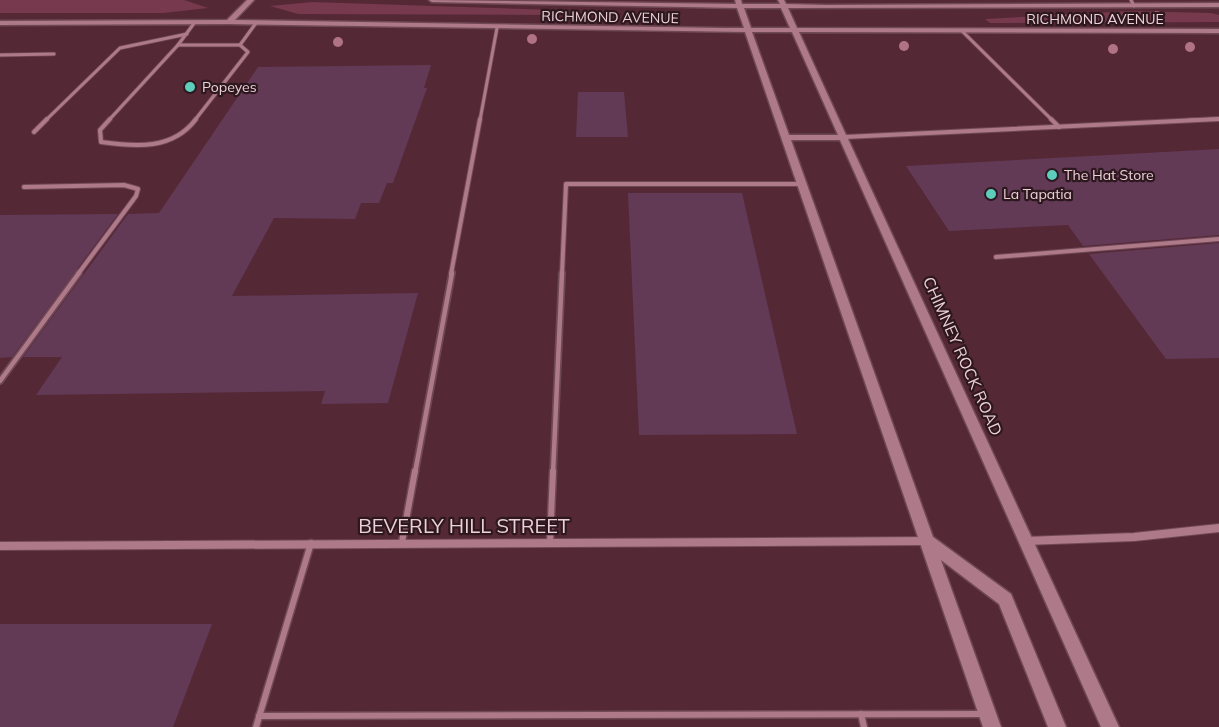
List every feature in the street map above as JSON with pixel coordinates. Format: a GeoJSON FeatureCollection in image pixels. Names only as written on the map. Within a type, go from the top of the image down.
{"type":"FeatureCollection","features":[{"type":"Feature","properties":{"kind":"main road"},"geometry":{"type":"LineString","coordinates":[[229,22],[251,0]]}},
{"type":"Feature","properties":{"kind":"main road","name":"RICHMOND AVENUE"},"geometry":{"type":"LineString","coordinates":[[432,0],[944,7],[1132,3],[1219,5]]}},
{"type":"Feature","properties":{"kind":"main road"},"geometry":{"type":"LineString","coordinates":[[739,3],[990,720]]}},
{"type":"Feature","properties":{"kind":"main road","name":"CHIMNEY ROCK ROAD"},"geometry":{"type":"LineString","coordinates":[[783,3],[845,137],[1024,541],[1110,727]]}},
{"type":"Feature","properties":{"kind":"main road","name":"RICHMOND AVENUE"},"geometry":{"type":"LineString","coordinates":[[0,23],[229,22],[797,31],[1219,31]]}},
{"type":"Feature","properties":{"kind":"main road"},"geometry":{"type":"LineString","coordinates":[[785,138],[845,137]]}},
{"type":"Feature","properties":{"kind":"main road"},"geometry":{"type":"LineString","coordinates":[[927,541],[1005,599],[1057,727]]}},
{"type":"Feature","properties":{"kind":"street"},"geometry":{"type":"LineString","coordinates":[[1024,541],[1134,537],[1219,528]]}},
{"type":"Feature","properties":{"kind":"street","name":"BEVERLY HILL STREET"},"geometry":{"type":"LineString","coordinates":[[0,546],[402,542],[927,541]]}},
{"type":"Feature","properties":{"kind":"lane"},"geometry":{"type":"LineString","coordinates":[[938,0],[944,7]]}},
{"type":"Feature","properties":{"kind":"lane"},"geometry":{"type":"LineString","coordinates":[[178,45],[240,45],[248,52],[187,131],[161,144],[127,146],[101,142],[100,130],[178,45],[195,22]]}},
{"type":"Feature","properties":{"kind":"lane"},"geometry":{"type":"LineString","coordinates":[[240,45],[256,23]]}},
{"type":"Feature","properties":{"kind":"lane"},"geometry":{"type":"LineString","coordinates":[[402,542],[497,28]]}},
{"type":"Feature","properties":{"kind":"lane"},"geometry":{"type":"LineString","coordinates":[[962,31],[1059,127]]}},
{"type":"Feature","properties":{"kind":"lane"},"geometry":{"type":"LineString","coordinates":[[34,132],[120,48],[187,34]]}},
{"type":"Feature","properties":{"kind":"lane"},"geometry":{"type":"LineString","coordinates":[[0,55],[54,54]]}},
{"type":"Feature","properties":{"kind":"lane"},"geometry":{"type":"LineString","coordinates":[[845,137],[1219,119]]}},
{"type":"Feature","properties":{"kind":"lane"},"geometry":{"type":"LineString","coordinates":[[550,542],[566,184],[801,184]]}},
{"type":"Feature","properties":{"kind":"lane"},"geometry":{"type":"LineString","coordinates":[[0,381],[136,196],[138,189],[124,185],[24,187]]}},
{"type":"Feature","properties":{"kind":"lane"},"geometry":{"type":"LineString","coordinates":[[996,257],[1219,239]]}},
{"type":"Feature","properties":{"kind":"lane"},"geometry":{"type":"LineString","coordinates":[[256,727],[311,543]]}},
{"type":"Feature","properties":{"kind":"lane"},"geometry":{"type":"LineString","coordinates":[[861,714],[864,727]]}},
{"type":"Feature","properties":{"kind":"lane"},"geometry":{"type":"LineString","coordinates":[[259,716],[861,714],[990,720]]}},
{"type":"Feature","properties":{"kind":"shaded area"},"geometry":{"type":"Polygon","coordinates":[[[0,0],[184,0],[208,8],[164,13],[0,13],[0,0]]]}},
{"type":"Feature","properties":{"kind":"shaded area"},"geometry":{"type":"Polygon","coordinates":[[[312,2],[555,10],[554,15],[298,14],[270,6],[312,2]]]}},
{"type":"Feature","properties":{"kind":"shaded area"},"geometry":{"type":"Polygon","coordinates":[[[1130,11],[1211,13],[1219,15],[1219,22],[990,23],[985,19],[1130,11]]]}},
{"type":"Feature","properties":{"kind":"building"},"geometry":{"type":"Polygon","coordinates":[[[431,65],[424,88],[427,88],[393,183],[387,183],[379,203],[361,203],[355,219],[274,218],[232,296],[418,293],[388,403],[321,404],[325,391],[36,395],[62,357],[23,357],[128,214],[159,213],[258,67],[431,65]]]}},
{"type":"Feature","properties":{"kind":"building"},"geometry":{"type":"Polygon","coordinates":[[[578,92],[624,92],[628,137],[576,137],[578,92]]]}},
{"type":"Feature","properties":{"kind":"building"},"geometry":{"type":"Polygon","coordinates":[[[1219,149],[1219,235],[1083,246],[1068,225],[949,231],[906,166],[1219,149]]]}},
{"type":"Feature","properties":{"kind":"building"},"geometry":{"type":"Polygon","coordinates":[[[628,193],[742,193],[797,434],[639,435],[628,193]]]}},
{"type":"Feature","properties":{"kind":"building"},"geometry":{"type":"Polygon","coordinates":[[[118,214],[12,357],[0,358],[0,215],[118,214]]]}},
{"type":"Feature","properties":{"kind":"building"},"geometry":{"type":"Polygon","coordinates":[[[1219,243],[1219,358],[1166,359],[1089,254],[1219,243]]]}},
{"type":"Feature","properties":{"kind":"building"},"geometry":{"type":"Polygon","coordinates":[[[0,624],[212,624],[173,727],[0,727],[0,624]]]}},
{"type":"Feature","properties":{"kind":"place","name":"Popeyes"},"geometry":{"type":"Point","coordinates":[190,87]}},
{"type":"Feature","properties":{"kind":"place","name":"The Hat Store"},"geometry":{"type":"Point","coordinates":[1052,175]}},
{"type":"Feature","properties":{"kind":"place","name":"La Tapatia"},"geometry":{"type":"Point","coordinates":[991,194]}}]}
